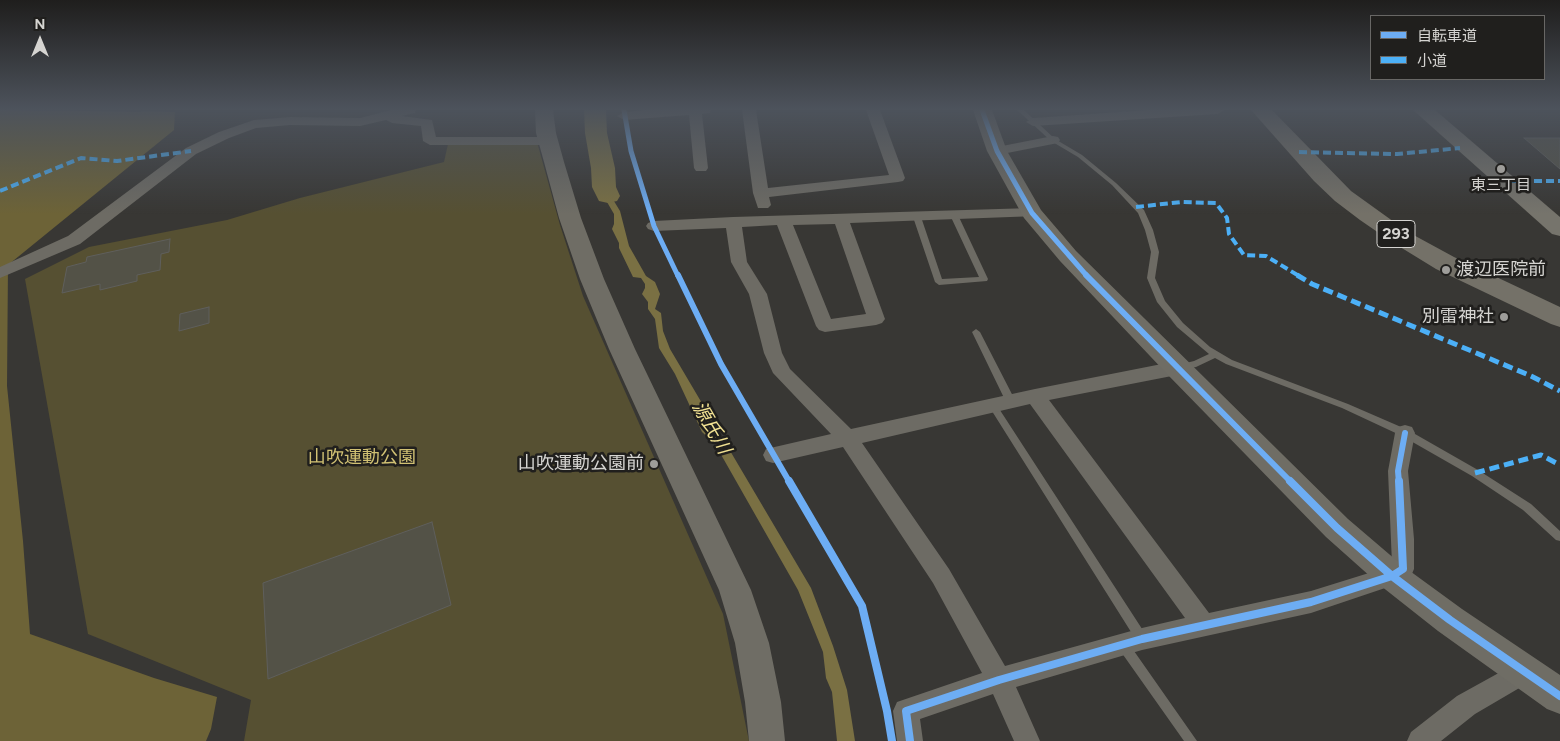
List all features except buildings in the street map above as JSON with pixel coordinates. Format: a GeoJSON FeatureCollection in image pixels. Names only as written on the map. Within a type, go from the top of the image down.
{"type":"FeatureCollection","features":[{"type":"Feature","properties":{"kind":"highway","name":"293"},"geometry":{"type":"LineString","coordinates":[[1293,145],[1343,196],[1392,232],[1453,267],[1560,318]]}},
{"type":"Feature","properties":{"kind":"main road"},"geometry":{"type":"LineString","coordinates":[[1463,145],[1560,229]]}},
{"type":"Feature","properties":{"kind":"street"},"geometry":{"type":"LineString","coordinates":[[0,274],[74,240],[191,151],[204,145]]}},
{"type":"Feature","properties":{"kind":"street"},"geometry":{"type":"LineString","coordinates":[[549,145],[570,218],[592,279],[622,349],[736,590],[752,643],[763,702],[767,741]]}},
{"type":"Feature","properties":{"kind":"street"},"geometry":{"type":"LineString","coordinates":[[699,145],[701,168]]}},
{"type":"Feature","properties":{"kind":"street"},"geometry":{"type":"LineString","coordinates":[[754,145],[765,221]]}},
{"type":"Feature","properties":{"kind":"street"},"geometry":{"type":"LineString","coordinates":[[761,193],[898,178],[886,145]]}},
{"type":"Feature","properties":{"kind":"street"},"geometry":{"type":"LineString","coordinates":[[995,145],[1032,213],[1068,256],[1336,528],[1392,576],[1450,620],[1560,696]]}},
{"type":"Feature","properties":{"kind":"street"},"geometry":{"type":"LineString","coordinates":[[997,151],[1030,145]]}},
{"type":"Feature","properties":{"kind":"street"},"geometry":{"type":"LineString","coordinates":[[654,226],[840,218],[1032,213]]}},
{"type":"Feature","properties":{"kind":"street"},"geometry":{"type":"LineString","coordinates":[[783,220],[825,326],[876,319],[840,218]]}},
{"type":"Feature","properties":{"kind":"street"},"geometry":{"type":"LineString","coordinates":[[733,222],[739,262],[758,294],[773,353],[782,373],[848,439],[941,576],[999,680],[1027,741]]}},
{"type":"Feature","properties":{"kind":"street"},"geometry":{"type":"LineString","coordinates":[[773,455],[1035,396],[1177,368]]}},
{"type":"Feature","properties":{"kind":"street"},"geometry":{"type":"LineString","coordinates":[[1035,396],[1203,624]]}},
{"type":"Feature","properties":{"kind":"street"},"geometry":{"type":"LineString","coordinates":[[910,741],[906,711],[999,680],[1132,642],[1203,624],[1311,602],[1392,576],[1403,569],[1403,539],[1398,471],[1405,433]]}},
{"type":"Feature","properties":{"kind":"street"},"geometry":{"type":"LineString","coordinates":[[1420,741],[1466,705],[1524,671]]}},
{"type":"Feature","properties":{"kind":"lane"},"geometry":{"type":"LineString","coordinates":[[1061,145],[1080,156],[1114,184],[1141,212],[1149,230],[1155,252],[1151,278],[1161,302],[1180,325],[1216,354],[1229,362],[1344,406],[1405,433],[1475,473],[1527,507],[1560,536]]}},
{"type":"Feature","properties":{"kind":"lane"},"geometry":{"type":"LineString","coordinates":[[917,217],[939,282],[984,279],[954,216]]}},
{"type":"Feature","properties":{"kind":"lane"},"geometry":{"type":"LineString","coordinates":[[976,332],[1002,404],[1132,642],[1191,741]]}},
{"type":"Feature","properties":{"kind":"lane"},"geometry":{"type":"LineString","coordinates":[[1177,368],[1196,364],[1216,354]]}},
{"type":"Feature","properties":{"kind":"green space","name":"山吹運動公園"},"geometry":{"type":"Polygon","coordinates":[[[448,145],[538,145],[560,225],[583,296],[723,614],[749,741],[244,741],[251,700],[88,634],[25,279],[89,247],[227,220],[300,198],[444,162],[448,145]]]}},
{"type":"Feature","properties":{"kind":"shaded area"},"geometry":{"type":"Polygon","coordinates":[[[0,145],[156,145],[8,265],[7,386],[23,541],[30,634],[154,678],[217,697],[211,729],[206,741],[0,741],[0,145]]]}},
{"type":"Feature","properties":{"kind":"water"},"geometry":{"type":"Polygon","coordinates":[[[605,156],[603,158],[604,163],[610,169],[606,188],[620,211],[629,246],[646,276],[655,282],[660,294],[655,309],[661,313],[663,331],[670,349],[811,588],[847,690],[855,741],[837,741],[832,692],[826,678],[823,652],[798,590],[715,444],[702,432],[675,374],[659,348],[655,319],[648,309],[648,302],[642,294],[645,284],[641,278],[633,277],[612,229],[614,214],[597,185],[601,168],[595,157],[605,156]]]}},
{"type":"Feature","properties":{"kind":"waterway","name":"源氏川"},"geometry":{"type":"LineString","coordinates":[[598,145],[603,168],[604,187],[608,196]]}},
{"type":"Feature","properties":{"kind":"marked path"},"geometry":{"type":"LineString","coordinates":[[1299,152],[1397,154],[1460,148]]}},
{"type":"Feature","properties":{"kind":"marked path"},"geometry":{"type":"LineString","coordinates":[[0,191],[81,158],[117,161],[191,151]]}},
{"type":"Feature","properties":{"kind":"marked path"},"geometry":{"type":"LineString","coordinates":[[1510,181],[1560,181]]}},
{"type":"Feature","properties":{"kind":"marked path"},"geometry":{"type":"LineString","coordinates":[[1136,207],[1181,202],[1216,203],[1227,218],[1229,234],[1244,255],[1266,256],[1312,284],[1531,376],[1560,391]]}},
{"type":"Feature","properties":{"kind":"marked path"},"geometry":{"type":"LineString","coordinates":[[1475,473],[1541,455],[1560,465]]}},
{"type":"Feature","properties":{"kind":"cycle path"},"geometry":{"type":"LineString","coordinates":[[630,145],[654,226],[721,364],[862,606],[887,711],[892,741]]}},
{"type":"Feature","properties":{"kind":"cycle path"},"geometry":{"type":"LineString","coordinates":[[995,145],[1032,213],[1068,256],[1337,528],[1392,576],[1450,620],[1560,696]]}},
{"type":"Feature","properties":{"kind":"cycle path"},"geometry":{"type":"LineString","coordinates":[[910,741],[906,711],[999,680],[1142,639],[1311,602],[1392,576],[1403,569],[1403,539],[1398,471],[1405,433]]}},
{"type":"Feature","properties":{"kind":"place","name":"東三丁目"},"geometry":{"type":"Point","coordinates":[1501,169]}},
{"type":"Feature","properties":{"kind":"place","name":"渡辺医院前"},"geometry":{"type":"Point","coordinates":[1446,270]}},
{"type":"Feature","properties":{"kind":"place","name":"別雷神社"},"geometry":{"type":"Point","coordinates":[1504,317]}},
{"type":"Feature","properties":{"kind":"place","name":"山吹運動公園前"},"geometry":{"type":"Point","coordinates":[654,464]}}]}
